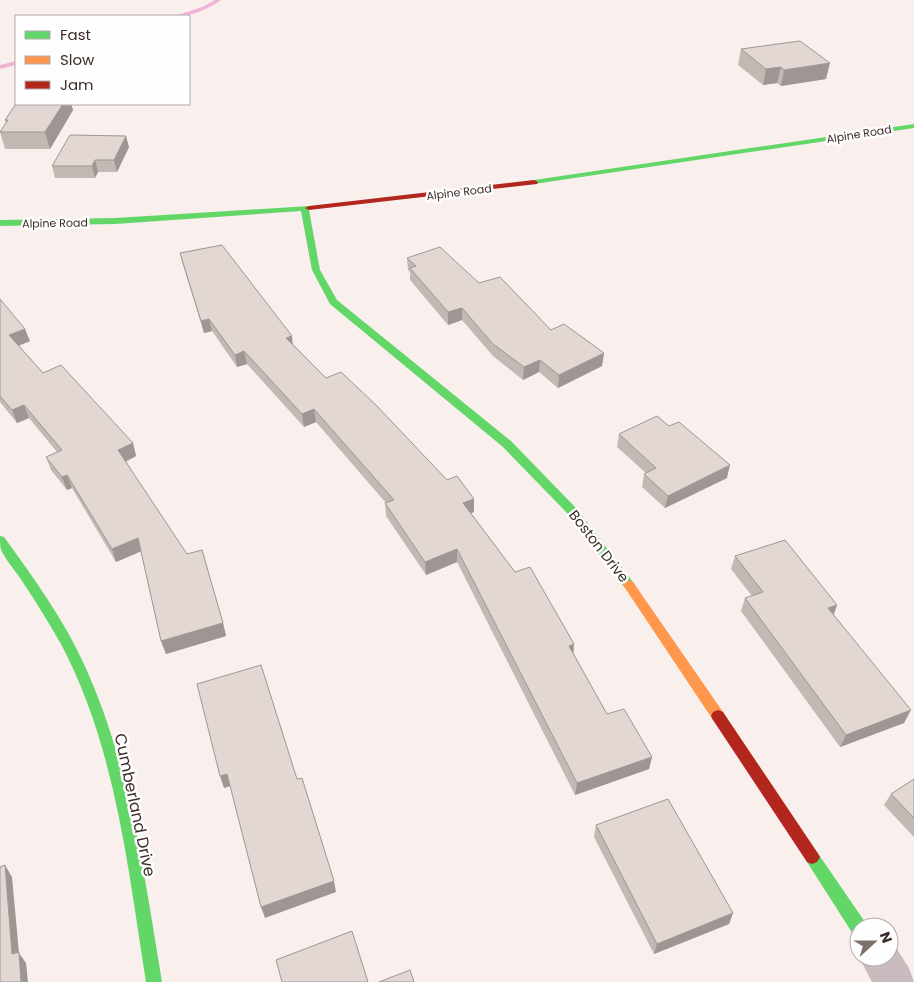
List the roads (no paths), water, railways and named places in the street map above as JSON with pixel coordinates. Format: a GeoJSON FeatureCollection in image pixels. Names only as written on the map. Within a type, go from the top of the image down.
{"type":"FeatureCollection","features":[{"type":"Feature","properties":{"kind":"street","name":"Alpine Road"},"geometry":{"type":"LineString","coordinates":[[0,224],[156,220],[305,209],[514,185],[914,126]]}},
{"type":"Feature","properties":{"kind":"street","name":"Boston Drive"},"geometry":{"type":"LineString","coordinates":[[305,209],[318,278],[326,294],[333,302],[507,444],[572,511],[643,603],[852,917]]}},
{"type":"Feature","properties":{"kind":"street","name":"Cumberland Drive"},"geometry":{"type":"LineString","coordinates":[[0,540],[51,616],[80,671],[91,698],[113,765],[154,982]]}},
{"type":"Feature","properties":{"kind":"street"},"geometry":{"type":"LineString","coordinates":[[885,967],[895,982]]}},
{"type":"Feature","properties":{"kind":"waterway"},"geometry":{"type":"LineString","coordinates":[[180,15],[204,8],[219,0]]}},
{"type":"Feature","properties":{"kind":"waterway"},"geometry":{"type":"LineString","coordinates":[[0,67],[15,63]]}}]}
